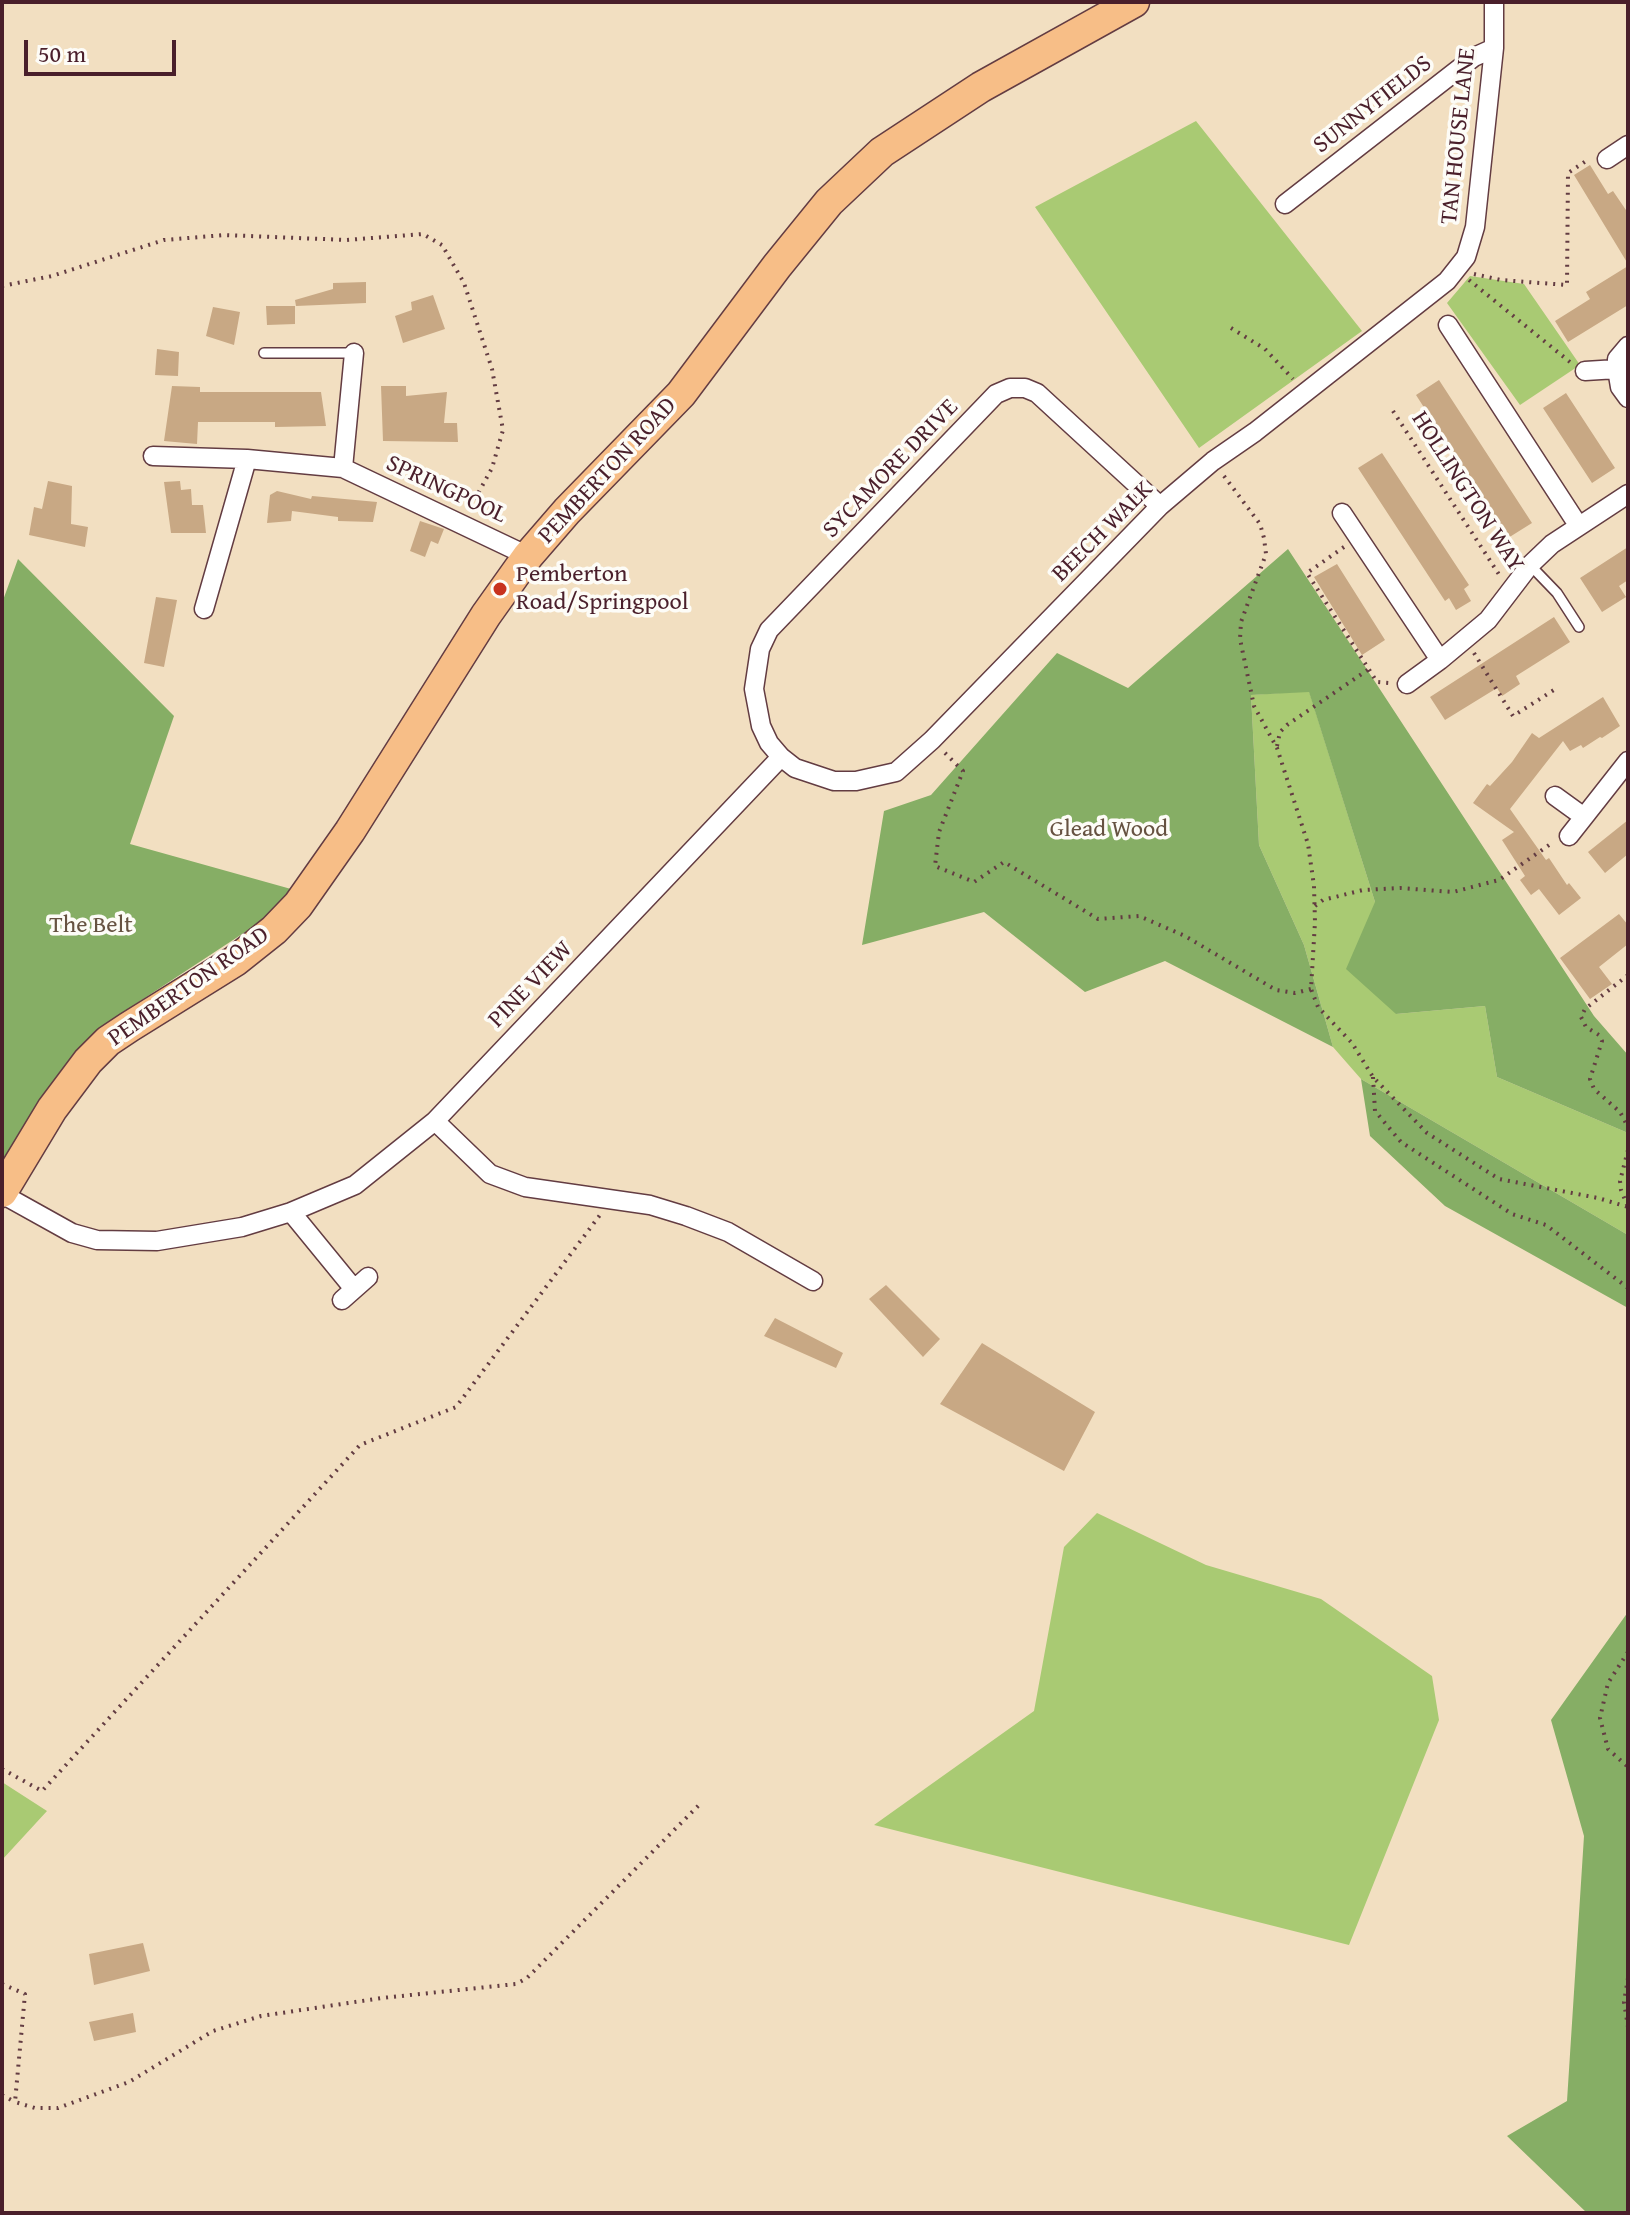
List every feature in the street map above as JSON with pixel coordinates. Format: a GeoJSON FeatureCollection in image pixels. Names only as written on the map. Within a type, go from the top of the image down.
{"type":"FeatureCollection","features":[{"type":"Feature","properties":{"kind":"main road","name":"PEMBERTON ROAD"},"geometry":{"type":"LineString","coordinates":[[2,1193],[52,1109],[98,1051],[129,1027],[235,961],[274,930],[298,905],[350,831],[486,615],[528,556],[567,511],[681,394],[829,202],[882,152],[981,87],[1134,2]]}},
{"type":"Feature","properties":{"kind":"street","name":"TAN HOUSE LANE"},"geometry":{"type":"LineString","coordinates":[[1458,270],[1472,243],[1475,227],[1494,48],[1494,2]]}},
{"type":"Feature","properties":{"kind":"street","name":"SUNNYFIELDS"},"geometry":{"type":"LineString","coordinates":[[1285,204],[1474,57],[1494,48]]}},
{"type":"Feature","properties":{"kind":"street"},"geometry":{"type":"LineString","coordinates":[[1600,158],[1628,145]]}},
{"type":"Feature","properties":{"kind":"street","name":"BEECH WALK"},"geometry":{"type":"LineString","coordinates":[[781,757],[795,768],[834,781],[856,781],[896,772],[932,740],[1160,506],[1458,270]]}},
{"type":"Feature","properties":{"kind":"street"},"geometry":{"type":"LineString","coordinates":[[1448,325],[1578,525]]}},
{"type":"Feature","properties":{"kind":"street"},"geometry":{"type":"LineString","coordinates":[[1628,346],[1617,359],[1620,387],[1628,398]]}},
{"type":"Feature","properties":{"kind":"street"},"geometry":{"type":"LineString","coordinates":[[343,468],[354,353]]}},
{"type":"Feature","properties":{"kind":"street"},"geometry":{"type":"LineString","coordinates":[[1585,371],[1617,369]]}},
{"type":"Feature","properties":{"kind":"street","name":"SYCAMORE DRIVE"},"geometry":{"type":"LineString","coordinates":[[781,757],[761,726],[754,689],[760,649],[769,630],[996,394],[1010,388],[1025,388],[1037,393],[1160,506]]}},
{"type":"Feature","properties":{"kind":"street","name":"SPRINGPOOL"},"geometry":{"type":"LineString","coordinates":[[153,456],[247,459],[343,468],[528,556]]}},
{"type":"Feature","properties":{"kind":"street"},"geometry":{"type":"LineString","coordinates":[[204,609],[247,459]]}},
{"type":"Feature","properties":{"kind":"street"},"geometry":{"type":"LineString","coordinates":[[1407,684],[1466,641],[1488,620],[1530,565],[1578,525],[1628,494]]}},
{"type":"Feature","properties":{"kind":"street"},"geometry":{"type":"LineString","coordinates":[[1342,513],[1440,660]]}},
{"type":"Feature","properties":{"kind":"street","name":"PINE VIEW"},"geometry":{"type":"LineString","coordinates":[[2,1193],[72,1233],[121,1242],[200,1236],[291,1212],[355,1185],[435,1121],[781,757]]}},
{"type":"Feature","properties":{"kind":"street"},"geometry":{"type":"LineString","coordinates":[[1569,836],[1628,761]]}},
{"type":"Feature","properties":{"kind":"street"},"geometry":{"type":"LineString","coordinates":[[1555,796],[1584,817]]}},
{"type":"Feature","properties":{"kind":"street"},"geometry":{"type":"LineString","coordinates":[[435,1121],[490,1174],[525,1187],[650,1205],[728,1232],[813,1281]]}},
{"type":"Feature","properties":{"kind":"street"},"geometry":{"type":"LineString","coordinates":[[291,1212],[355,1288]]}},
{"type":"Feature","properties":{"kind":"lane"},"geometry":{"type":"LineString","coordinates":[[264,353],[354,353]]}},
{"type":"Feature","properties":{"kind":"lane"},"geometry":{"type":"LineString","coordinates":[[1530,565],[1557,593],[1579,627]]}},
{"type":"Feature","properties":{"kind":"path"},"geometry":{"type":"LineString","coordinates":[[1458,270],[1501,280],[1567,285],[1568,173],[1600,158]]}},
{"type":"Feature","properties":{"kind":"path"},"geometry":{"type":"LineString","coordinates":[[2,286],[52,276],[164,240],[224,235],[347,240],[423,234],[442,245],[464,283],[492,369],[503,430],[492,468],[461,524]]}},
{"type":"Feature","properties":{"kind":"path"},"geometry":{"type":"LineString","coordinates":[[1458,270],[1558,354],[1585,371]]}},
{"type":"Feature","properties":{"kind":"path"},"geometry":{"type":"LineString","coordinates":[[1231,328],[1265,349],[1295,382]]}},
{"type":"Feature","properties":{"kind":"path","name":"HOLLINGTON WAY"},"geometry":{"type":"LineString","coordinates":[[1393,411],[1510,592]]}},
{"type":"Feature","properties":{"kind":"path"},"geometry":{"type":"LineString","coordinates":[[1213,461],[1260,524],[1264,538],[1266,554],[1241,622],[1240,639],[1254,706],[1277,748],[1308,844],[1315,906],[1311,989],[1318,1007],[1352,1043],[1373,1077],[1427,1133],[1499,1179],[1598,1198],[1628,1207]]}},
{"type":"Feature","properties":{"kind":"path"},"geometry":{"type":"LineString","coordinates":[[1358,537],[1307,573],[1377,682],[1407,684]]}},
{"type":"Feature","properties":{"kind":"path"},"geometry":{"type":"LineString","coordinates":[[1466,641],[1513,716],[1557,688]]}},
{"type":"Feature","properties":{"kind":"path"},"geometry":{"type":"LineString","coordinates":[[1277,748],[1280,732],[1287,725],[1369,669]]}},
{"type":"Feature","properties":{"kind":"path"},"geometry":{"type":"LineString","coordinates":[[932,740],[963,771],[939,832],[935,866],[974,882],[1004,862],[1098,919],[1139,916],[1185,936],[1276,990],[1295,993],[1311,989]]}},
{"type":"Feature","properties":{"kind":"path"},"geometry":{"type":"LineString","coordinates":[[1315,906],[1323,900],[1363,890],[1400,888],[1453,892],[1499,880],[1555,841],[1569,836]]}},
{"type":"Feature","properties":{"kind":"path"},"geometry":{"type":"LineString","coordinates":[[1628,975],[1585,1009],[1581,1017],[1586,1027],[1599,1035],[1602,1041],[1590,1079],[1594,1089],[1620,1112],[1628,1127]]}},
{"type":"Feature","properties":{"kind":"path"},"geometry":{"type":"LineString","coordinates":[[1373,1077],[1375,1111],[1401,1142],[1512,1214],[1546,1225],[1628,1288]]}},
{"type":"Feature","properties":{"kind":"path"},"geometry":{"type":"LineString","coordinates":[[1628,1150],[1620,1181],[1628,1207]]}},
{"type":"Feature","properties":{"kind":"path"},"geometry":{"type":"LineString","coordinates":[[2,1769],[42,1791],[360,1445],[456,1407],[611,1200]]}},
{"type":"Feature","properties":{"kind":"path"},"geometry":{"type":"LineString","coordinates":[[1628,1652],[1608,1683],[1600,1718],[1608,1749],[1628,1767]]}},
{"type":"Feature","properties":{"kind":"path"},"geometry":{"type":"LineString","coordinates":[[2,2095],[35,2108],[58,2108],[129,2082],[213,2031],[261,2016],[382,1998],[516,1984],[527,1978],[700,1804]]}},
{"type":"Feature","properties":{"kind":"path"},"geometry":{"type":"LineString","coordinates":[[1628,1978],[1624,2002],[1628,2027]]}},
{"type":"Feature","properties":{"kind":"path"},"geometry":{"type":"LineString","coordinates":[[2,1984],[25,1994],[15,2102]]}},
{"type":"Feature","properties":{"kind":"green space"},"geometry":{"type":"Polygon","coordinates":[[[1196,121],[1362,331],[1199,448],[1035,207],[1196,121]]]}},
{"type":"Feature","properties":{"kind":"green space"},"geometry":{"type":"Polygon","coordinates":[[[1470,276],[1524,284],[1580,365],[1520,405],[1447,303],[1470,276]]]}},
{"type":"Feature","properties":{"kind":"green space","name":"Glead Wood"},"geometry":{"type":"Polygon","coordinates":[[[1288,549],[1594,1016],[1628,1055],[1628,1133],[1497,1077],[1485,1006],[1396,1014],[1346,969],[1375,902],[1309,692],[1251,695],[1259,845],[1304,945],[1333,1047],[1165,961],[1085,992],[984,912],[862,945],[884,811],[931,795],[1057,653],[1128,688],[1288,549]]]}},
{"type":"Feature","properties":{"kind":"green space","name":"The Belt"},"geometry":{"type":"Polygon","coordinates":[[[18,559],[174,716],[130,844],[291,889],[265,919],[134,1005],[60,1075],[2,1167],[2,603],[18,559]]]}},
{"type":"Feature","properties":{"kind":"green space"},"geometry":{"type":"Polygon","coordinates":[[[1309,691],[1375,902],[1396,1014],[1485,1006],[1497,1077],[1628,1133],[1628,1235],[1361,1079],[1333,1047],[1304,945],[1259,845],[1251,695],[1309,691]]]}},
{"type":"Feature","properties":{"kind":"green space"},"geometry":{"type":"Polygon","coordinates":[[[1361,1079],[1628,1235],[1628,1308],[1445,1206],[1370,1136],[1361,1079]]]}},
{"type":"Feature","properties":{"kind":"green space"},"geometry":{"type":"Polygon","coordinates":[[[1097,1513],[1206,1565],[1321,1599],[1432,1676],[1439,1720],[1349,1945],[874,1825],[1034,1711],[1064,1547],[1097,1513]]]}},
{"type":"Feature","properties":{"kind":"green space"},"geometry":{"type":"Polygon","coordinates":[[[1628,1612],[1628,2213],[1587,2213],[1507,2136],[1567,2101],[1584,1836],[1551,1720],[1628,1612]]]}},
{"type":"Feature","properties":{"kind":"green space"},"geometry":{"type":"Polygon","coordinates":[[[2,1782],[47,1811],[2,1860],[2,1782]]]}},
{"type":"Feature","properties":{"kind":"building"},"geometry":{"type":"Polygon","coordinates":[[[1590,165],[1608,194],[1613,191],[1628,213],[1628,264],[1574,175],[1590,165]]]}},
{"type":"Feature","properties":{"kind":"building"},"geometry":{"type":"Polygon","coordinates":[[[1628,266],[1628,305],[1568,342],[1555,321],[1590,299],[1586,292],[1628,266]]]}},
{"type":"Feature","properties":{"kind":"building"},"geometry":{"type":"Polygon","coordinates":[[[366,282],[366,303],[296,306],[295,300],[333,289],[333,283],[366,282]]]}},
{"type":"Feature","properties":{"kind":"building"},"geometry":{"type":"Polygon","coordinates":[[[433,295],[445,329],[403,343],[395,316],[412,310],[411,302],[433,295]]]}},
{"type":"Feature","properties":{"kind":"building"},"geometry":{"type":"Polygon","coordinates":[[[266,306],[295,306],[295,324],[267,325],[266,306]]]}},
{"type":"Feature","properties":{"kind":"building"},"geometry":{"type":"Polygon","coordinates":[[[213,307],[240,312],[234,345],[206,336],[213,307]]]}},
{"type":"Feature","properties":{"kind":"building"},"geometry":{"type":"Polygon","coordinates":[[[157,349],[179,352],[178,376],[155,375],[157,349]]]}},
{"type":"Feature","properties":{"kind":"building"},"geometry":{"type":"Polygon","coordinates":[[[1439,380],[1532,523],[1508,538],[1416,395],[1439,380]]]}},
{"type":"Feature","properties":{"kind":"building"},"geometry":{"type":"Polygon","coordinates":[[[172,386],[200,387],[200,392],[321,392],[326,426],[275,427],[275,422],[198,422],[197,444],[164,441],[172,386]]]}},
{"type":"Feature","properties":{"kind":"building"},"geometry":{"type":"Polygon","coordinates":[[[381,386],[406,386],[406,396],[447,392],[444,423],[457,423],[458,442],[383,441],[381,386]]]}},
{"type":"Feature","properties":{"kind":"building"},"geometry":{"type":"Polygon","coordinates":[[[1566,393],[1615,468],[1592,483],[1543,408],[1566,393]]]}},
{"type":"Feature","properties":{"kind":"building"},"geometry":{"type":"Polygon","coordinates":[[[1382,453],[1469,585],[1464,589],[1471,601],[1456,610],[1449,598],[1445,601],[1358,468],[1382,453]]]}},
{"type":"Feature","properties":{"kind":"building"},"geometry":{"type":"Polygon","coordinates":[[[48,481],[72,486],[71,524],[88,527],[85,547],[29,535],[34,507],[42,509],[48,481]]]}},
{"type":"Feature","properties":{"kind":"building"},"geometry":{"type":"Polygon","coordinates":[[[180,481],[181,490],[191,489],[192,505],[203,505],[206,533],[171,533],[164,482],[180,481]]]}},
{"type":"Feature","properties":{"kind":"building"},"geometry":{"type":"Polygon","coordinates":[[[277,491],[311,499],[312,496],[377,502],[373,522],[338,521],[338,517],[292,511],[291,521],[267,523],[270,495],[277,491]]]}},
{"type":"Feature","properties":{"kind":"building"},"geometry":{"type":"Polygon","coordinates":[[[420,521],[444,529],[438,544],[431,541],[425,557],[410,551],[420,521]]]}},
{"type":"Feature","properties":{"kind":"building"},"geometry":{"type":"Polygon","coordinates":[[[1628,547],[1628,580],[1619,586],[1626,597],[1602,612],[1580,578],[1628,547]]]}},
{"type":"Feature","properties":{"kind":"building"},"geometry":{"type":"Polygon","coordinates":[[[1337,564],[1385,640],[1362,655],[1314,577],[1337,564]]]}},
{"type":"Feature","properties":{"kind":"building"},"geometry":{"type":"Polygon","coordinates":[[[156,597],[177,600],[164,667],[144,663],[156,597]]]}},
{"type":"Feature","properties":{"kind":"building"},"geometry":{"type":"Polygon","coordinates":[[[1554,617],[1570,642],[1516,676],[1520,684],[1502,696],[1497,688],[1445,720],[1430,697],[1554,617]]]}},
{"type":"Feature","properties":{"kind":"building"},"geometry":{"type":"Polygon","coordinates":[[[1603,697],[1620,726],[1583,748],[1581,745],[1570,751],[1563,741],[1510,809],[1546,860],[1549,858],[1567,885],[1569,883],[1581,898],[1559,915],[1539,889],[1531,895],[1520,880],[1525,876],[1502,840],[1514,832],[1473,803],[1487,784],[1490,786],[1512,762],[1532,733],[1539,738],[1603,697]]]}},
{"type":"Feature","properties":{"kind":"building"},"geometry":{"type":"Polygon","coordinates":[[[1628,820],[1628,854],[1605,873],[1588,852],[1628,820]]]}},
{"type":"Feature","properties":{"kind":"building"},"geometry":{"type":"Polygon","coordinates":[[[1619,914],[1628,925],[1628,944],[1599,967],[1612,984],[1590,999],[1560,958],[1619,914]]]}},
{"type":"Feature","properties":{"kind":"building"},"geometry":{"type":"Polygon","coordinates":[[[886,1285],[940,1339],[923,1357],[869,1299],[886,1285]]]}},
{"type":"Feature","properties":{"kind":"building"},"geometry":{"type":"Polygon","coordinates":[[[775,1318],[843,1353],[836,1368],[764,1336],[775,1318]]]}},
{"type":"Feature","properties":{"kind":"building"},"geometry":{"type":"Polygon","coordinates":[[[982,1343],[1095,1412],[1064,1471],[940,1404],[982,1343]]]}},
{"type":"Feature","properties":{"kind":"building"},"geometry":{"type":"Polygon","coordinates":[[[143,1943],[150,1971],[94,1985],[89,1954],[143,1943]]]}},
{"type":"Feature","properties":{"kind":"building"},"geometry":{"type":"Polygon","coordinates":[[[133,2013],[136,2032],[94,2041],[89,2022],[133,2013]]]}},
{"type":"Feature","properties":{"kind":"place","name":"Pemberton Road/Springpool"},"geometry":{"type":"Point","coordinates":[500,589]}}]}
